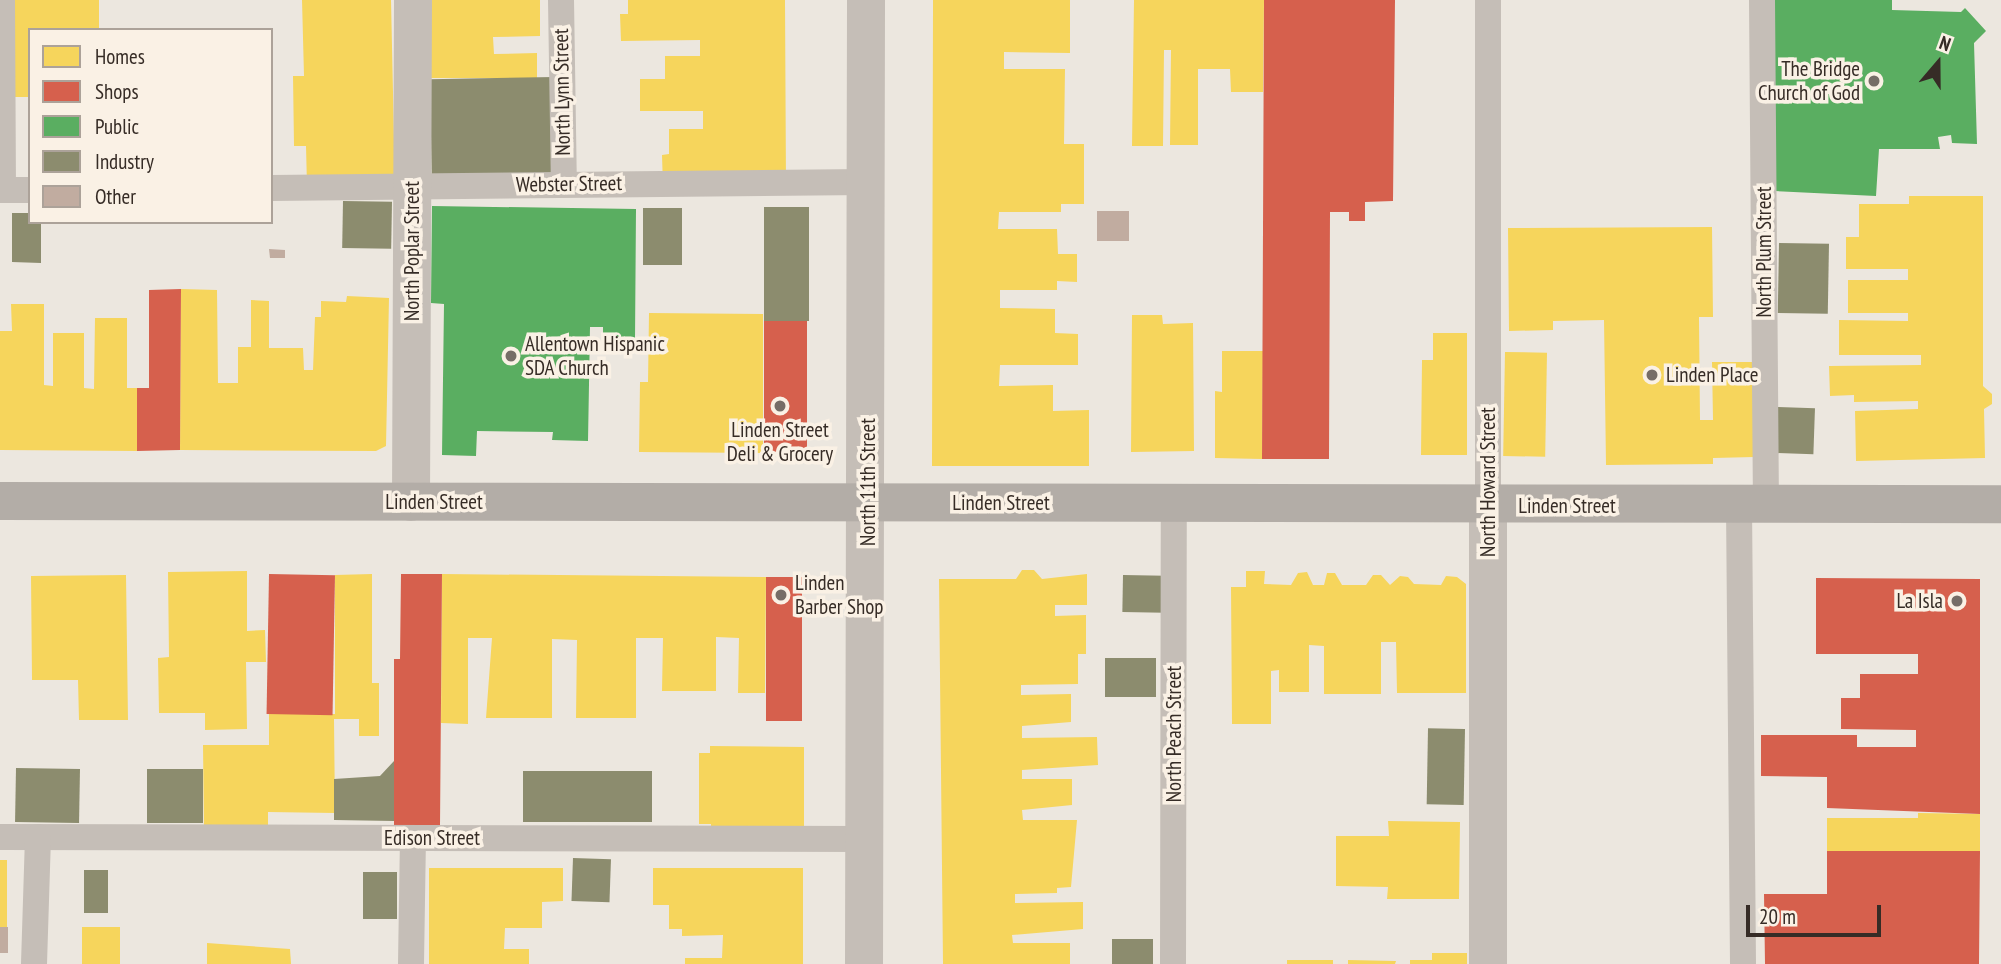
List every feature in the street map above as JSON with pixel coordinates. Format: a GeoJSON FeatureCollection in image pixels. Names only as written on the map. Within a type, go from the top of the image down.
{"type":"FeatureCollection","features":[{"type":"Feature","properties":{"kind":"main road","name":"Linden Street"},"geometry":{"type":"LineString","coordinates":[[0,501],[1174,503],[1488,507],[2001,504]]}},
{"type":"Feature","properties":{"kind":"street","name":"North Poplar Street"},"geometry":{"type":"LineString","coordinates":[[411,502],[413,0]]}},
{"type":"Feature","properties":{"kind":"street","name":"North 11th Street"},"geometry":{"type":"LineString","coordinates":[[864,964],[868,503],[866,0]]}},
{"type":"Feature","properties":{"kind":"street","name":"North Howard Street"},"geometry":{"type":"LineString","coordinates":[[1488,507],[1488,964]]}},
{"type":"Feature","properties":{"kind":"lane"},"geometry":{"type":"LineString","coordinates":[[2,0],[2,190],[28,190]]}},
{"type":"Feature","properties":{"kind":"lane","name":"North Lynn Street"},"geometry":{"type":"LineString","coordinates":[[561,0],[564,184]]}},
{"type":"Feature","properties":{"kind":"lane","name":"North Howard Street"},"geometry":{"type":"LineString","coordinates":[[1488,0],[1488,507]]}},
{"type":"Feature","properties":{"kind":"lane","name":"North Plum Street"},"geometry":{"type":"LineString","coordinates":[[1743,964],[1762,0]]}},
{"type":"Feature","properties":{"kind":"lane","name":"Webster Street"},"geometry":{"type":"LineString","coordinates":[[273,188],[866,182]]}},
{"type":"Feature","properties":{"kind":"lane","name":"North Peach Street"},"geometry":{"type":"LineString","coordinates":[[1173,964],[1174,503]]}},
{"type":"Feature","properties":{"kind":"lane","name":"Edison Street"},"geometry":{"type":"LineString","coordinates":[[0,837],[865,839]]}},
{"type":"Feature","properties":{"kind":"lane"},"geometry":{"type":"LineString","coordinates":[[34,964],[38,837]]}},
{"type":"Feature","properties":{"kind":"lane"},"geometry":{"type":"LineString","coordinates":[[411,964],[413,838]]}},
{"type":"Feature","properties":{"kind":"building: Homes"},"geometry":{"type":"Polygon","coordinates":[[[10,0],[99,0],[99,28],[28,28],[28,97],[10,97],[10,0]]]}},
{"type":"Feature","properties":{"kind":"building: Homes"},"geometry":{"type":"Polygon","coordinates":[[[302,0],[391,0],[395,185],[307,186],[306,146],[294,146],[293,76],[304,76],[302,0]]]}},
{"type":"Feature","properties":{"kind":"building: Homes"},"geometry":{"type":"Polygon","coordinates":[[[430,0],[540,0],[540,36],[493,37],[494,54],[537,53],[537,78],[430,78],[430,0]]]}},
{"type":"Feature","properties":{"kind":"building: Homes"},"geometry":{"type":"Polygon","coordinates":[[[628,0],[785,0],[786,186],[663,187],[662,155],[669,154],[669,129],[703,129],[703,111],[640,111],[640,79],[665,79],[665,56],[700,56],[700,40],[621,41],[620,14],[628,14],[628,0]]]}},
{"type":"Feature","properties":{"kind":"building: Homes"},"geometry":{"type":"Polygon","coordinates":[[[933,0],[1070,0],[1070,53],[1004,52],[1004,69],[1065,69],[1064,144],[1084,144],[1084,204],[1061,204],[1061,212],[999,212],[998,229],[1057,229],[1058,254],[1077,254],[1077,282],[1057,281],[1057,290],[1000,290],[1000,308],[1055,309],[1055,333],[1078,334],[1078,365],[1000,365],[999,386],[1053,385],[1053,411],[1089,410],[1089,466],[932,466],[933,0]]]}},
{"type":"Feature","properties":{"kind":"building: Homes"},"geometry":{"type":"Polygon","coordinates":[[[1134,0],[1264,0],[1263,92],[1231,92],[1230,69],[1198,69],[1198,145],[1170,145],[1171,50],[1164,50],[1163,146],[1132,146],[1134,0]]]}},
{"type":"Feature","properties":{"kind":"building: Homes"},"geometry":{"type":"Polygon","coordinates":[[[1909,196],[1983,196],[1983,386],[1992,394],[1992,404],[1984,409],[1985,458],[1856,461],[1855,411],[1918,409],[1918,401],[1854,402],[1854,395],[1830,396],[1829,366],[1921,365],[1921,355],[1839,355],[1839,320],[1908,321],[1908,313],[1848,313],[1848,280],[1908,280],[1908,269],[1846,269],[1846,237],[1859,237],[1859,204],[1909,204],[1909,196]]]}},
{"type":"Feature","properties":{"kind":"building: Homes","name":"Linden Place"},"geometry":{"type":"Polygon","coordinates":[[[1712,227],[1713,317],[1699,317],[1700,420],[1713,420],[1712,362],[1753,362],[1754,457],[1713,458],[1713,464],[1606,465],[1604,320],[1553,321],[1553,330],[1509,331],[1508,228],[1712,227]]]}},
{"type":"Feature","properties":{"kind":"building: Homes"},"geometry":{"type":"Polygon","coordinates":[[[181,289],[217,290],[218,383],[238,383],[238,347],[251,347],[251,300],[269,301],[269,348],[303,348],[304,370],[313,370],[315,317],[321,317],[321,301],[346,302],[347,296],[389,298],[386,446],[376,451],[180,450],[181,289]]]}},
{"type":"Feature","properties":{"kind":"building: Homes"},"geometry":{"type":"Polygon","coordinates":[[[11,304],[44,304],[44,385],[53,386],[53,333],[84,333],[84,388],[94,389],[95,318],[127,318],[127,388],[137,388],[137,451],[0,450],[0,331],[12,331],[11,304]]]}},
{"type":"Feature","properties":{"kind":"building: Homes"},"geometry":{"type":"Polygon","coordinates":[[[649,313],[763,314],[763,453],[639,452],[640,382],[648,382],[649,313]]]}},
{"type":"Feature","properties":{"kind":"building: Homes"},"geometry":{"type":"Polygon","coordinates":[[[1132,315],[1162,315],[1163,324],[1193,323],[1194,451],[1131,452],[1132,315]]]}},
{"type":"Feature","properties":{"kind":"building: Homes"},"geometry":{"type":"Polygon","coordinates":[[[1433,333],[1467,333],[1467,455],[1421,455],[1422,360],[1433,360],[1433,333]]]}},
{"type":"Feature","properties":{"kind":"building: Homes"},"geometry":{"type":"Polygon","coordinates":[[[1222,351],[1263,351],[1262,459],[1215,458],[1215,391],[1222,392],[1222,351]]]}},
{"type":"Feature","properties":{"kind":"building: Homes"},"geometry":{"type":"Polygon","coordinates":[[[1505,352],[1547,353],[1545,457],[1503,456],[1505,352]]]}},
{"type":"Feature","properties":{"kind":"building: Homes"},"geometry":{"type":"Polygon","coordinates":[[[1022,570],[1034,570],[1042,579],[1087,574],[1087,605],[1055,605],[1055,616],[1086,615],[1086,654],[1078,654],[1078,684],[1021,685],[1021,695],[1071,694],[1071,722],[1022,726],[1022,738],[1097,737],[1098,765],[1022,770],[1022,779],[1072,779],[1072,805],[1022,810],[1023,820],[1077,820],[1071,887],[1057,888],[1057,893],[1015,894],[1015,903],[1083,902],[1083,929],[1012,935],[1013,943],[1070,943],[1070,964],[943,964],[939,579],[1016,579],[1022,570]]]}},
{"type":"Feature","properties":{"kind":"building: Homes"},"geometry":{"type":"Polygon","coordinates":[[[247,571],[247,631],[265,630],[266,662],[246,662],[247,729],[205,730],[205,713],[159,713],[158,658],[169,657],[168,572],[247,571]]]}},
{"type":"Feature","properties":{"kind":"building: Homes"},"geometry":{"type":"Polygon","coordinates":[[[1246,571],[1265,571],[1264,584],[1291,585],[1298,573],[1307,572],[1313,585],[1324,585],[1327,573],[1335,573],[1342,585],[1366,585],[1373,575],[1381,575],[1390,585],[1400,576],[1408,577],[1414,584],[1441,585],[1446,576],[1457,577],[1466,584],[1466,693],[1397,693],[1396,642],[1381,642],[1381,694],[1324,694],[1324,646],[1309,645],[1309,692],[1279,692],[1279,670],[1271,671],[1271,724],[1232,724],[1231,587],[1246,587],[1246,571]]]}},
{"type":"Feature","properties":{"kind":"building: Homes"},"geometry":{"type":"Polygon","coordinates":[[[372,574],[372,683],[379,683],[379,736],[359,736],[359,719],[334,719],[335,813],[268,812],[268,826],[204,827],[203,745],[269,745],[269,714],[335,714],[335,575],[372,574]]]}},
{"type":"Feature","properties":{"kind":"building: Homes"},"geometry":{"type":"Polygon","coordinates":[[[442,574],[766,577],[765,693],[738,693],[739,638],[716,637],[716,691],[662,691],[663,638],[636,638],[636,718],[576,718],[577,640],[552,639],[552,718],[486,718],[492,638],[468,638],[468,724],[441,723],[442,574]]]}},
{"type":"Feature","properties":{"kind":"building: Homes"},"geometry":{"type":"Polygon","coordinates":[[[126,575],[128,720],[79,720],[78,680],[32,680],[31,576],[126,575]]]}},
{"type":"Feature","properties":{"kind":"building: Homes"},"geometry":{"type":"Polygon","coordinates":[[[710,746],[804,747],[804,828],[711,828],[711,824],[699,824],[699,753],[710,753],[710,746]]]}},
{"type":"Feature","properties":{"kind":"building: Homes"},"geometry":{"type":"Polygon","coordinates":[[[1918,813],[1980,814],[1980,851],[1827,851],[1827,818],[1918,818],[1918,813]]]}},
{"type":"Feature","properties":{"kind":"building: Homes"},"geometry":{"type":"Polygon","coordinates":[[[1388,821],[1460,822],[1459,899],[1387,899],[1388,887],[1336,886],[1336,836],[1389,836],[1388,821]]]}},
{"type":"Feature","properties":{"kind":"building: Homes"},"geometry":{"type":"Polygon","coordinates":[[[0,860],[7,860],[7,927],[0,927],[0,860]]]}},
{"type":"Feature","properties":{"kind":"building: Homes"},"geometry":{"type":"Polygon","coordinates":[[[429,868],[563,868],[563,901],[542,902],[542,928],[505,928],[504,949],[529,949],[529,964],[429,964],[429,868]]]}},
{"type":"Feature","properties":{"kind":"building: Homes"},"geometry":{"type":"Polygon","coordinates":[[[653,868],[803,868],[803,964],[685,964],[685,958],[722,958],[723,935],[682,936],[682,929],[669,929],[669,905],[653,905],[653,868]]]}},
{"type":"Feature","properties":{"kind":"building: Homes"},"geometry":{"type":"Polygon","coordinates":[[[82,927],[120,927],[120,964],[82,964],[82,927]]]}},
{"type":"Feature","properties":{"kind":"building: Homes"},"geometry":{"type":"Polygon","coordinates":[[[207,943],[290,949],[291,964],[207,964],[207,943]]]}},
{"type":"Feature","properties":{"kind":"building: Homes"},"geometry":{"type":"Polygon","coordinates":[[[1432,953],[1467,953],[1467,964],[1410,964],[1410,960],[1432,960],[1432,953]]]}},
{"type":"Feature","properties":{"kind":"building: Homes"},"geometry":{"type":"Polygon","coordinates":[[[1287,960],[1333,960],[1333,964],[1287,964],[1287,960]]]}},
{"type":"Feature","properties":{"kind":"building: Homes"},"geometry":{"type":"Polygon","coordinates":[[[1348,960],[1396,961],[1395,964],[1348,964],[1348,960]]]}},
{"type":"Feature","properties":{"kind":"building: Shops"},"geometry":{"type":"Polygon","coordinates":[[[1264,0],[1395,0],[1393,201],[1365,202],[1365,221],[1349,221],[1349,212],[1330,212],[1329,459],[1262,459],[1264,0]]]}},
{"type":"Feature","properties":{"kind":"building: Shops"},"geometry":{"type":"Polygon","coordinates":[[[181,289],[180,450],[137,451],[137,388],[149,388],[149,290],[181,289]]]}},
{"type":"Feature","properties":{"kind":"building: Shops"},"geometry":{"type":"Polygon","coordinates":[[[764,321],[807,321],[807,453],[764,453],[764,321]]]}},
{"type":"Feature","properties":{"kind":"building: Shops"},"geometry":{"type":"Polygon","coordinates":[[[269,574],[335,575],[333,715],[267,714],[269,574]]]}},
{"type":"Feature","properties":{"kind":"building: Shops"},"geometry":{"type":"Polygon","coordinates":[[[401,574],[442,574],[440,828],[394,827],[394,659],[400,659],[401,574]]]}},
{"type":"Feature","properties":{"kind":"building: Shops"},"geometry":{"type":"Polygon","coordinates":[[[766,577],[802,577],[802,721],[766,721],[766,577]]]}},
{"type":"Feature","properties":{"kind":"building: Shops"},"geometry":{"type":"Polygon","coordinates":[[[1816,578],[1980,579],[1980,814],[1827,808],[1827,777],[1761,776],[1761,735],[1857,735],[1857,747],[1916,747],[1916,730],[1841,729],[1841,698],[1860,698],[1860,674],[1918,674],[1918,654],[1816,654],[1816,578]]]}},
{"type":"Feature","properties":{"kind":"building: Shops"},"geometry":{"type":"Polygon","coordinates":[[[1827,851],[1980,851],[1979,964],[1765,964],[1764,894],[1827,894],[1827,851]]]}},
{"type":"Feature","properties":{"kind":"building: Public","name":"The Bridge Church of God"},"geometry":{"type":"Polygon","coordinates":[[[1774,0],[1892,0],[1892,10],[1961,12],[1965,8],[1986,31],[1974,43],[1977,144],[1952,143],[1951,135],[1938,137],[1940,149],[1879,149],[1876,196],[1775,191],[1774,0]]]}},
{"type":"Feature","properties":{"kind":"building: Public"},"geometry":{"type":"Polygon","coordinates":[[[432,206],[636,209],[635,340],[603,340],[603,327],[590,327],[588,441],[552,440],[553,432],[477,431],[476,456],[442,455],[444,304],[431,303],[432,206]]]}},
{"type":"Feature","properties":{"kind":"building: Industry"},"geometry":{"type":"Polygon","coordinates":[[[554,77],[556,187],[432,189],[430,79],[554,77]]]}},
{"type":"Feature","properties":{"kind":"building: Industry"},"geometry":{"type":"Polygon","coordinates":[[[343,201],[392,202],[391,249],[342,248],[343,201]]]}},
{"type":"Feature","properties":{"kind":"building: Industry"},"geometry":{"type":"Polygon","coordinates":[[[764,207],[809,207],[809,321],[764,321],[764,207]]]}},
{"type":"Feature","properties":{"kind":"building: Industry"},"geometry":{"type":"Polygon","coordinates":[[[643,208],[682,208],[682,265],[643,265],[643,208]]]}},
{"type":"Feature","properties":{"kind":"building: Industry"},"geometry":{"type":"Polygon","coordinates":[[[12,213],[28,213],[28,224],[41,224],[41,263],[12,262],[12,213]]]}},
{"type":"Feature","properties":{"kind":"building: Industry"},"geometry":{"type":"Polygon","coordinates":[[[1779,243],[1829,244],[1828,314],[1778,313],[1779,243]]]}},
{"type":"Feature","properties":{"kind":"building: Industry"},"geometry":{"type":"Polygon","coordinates":[[[1777,407],[1815,408],[1813,454],[1775,453],[1777,407]]]}},
{"type":"Feature","properties":{"kind":"building: Industry"},"geometry":{"type":"Polygon","coordinates":[[[1123,575],[1165,576],[1164,613],[1122,612],[1123,575]]]}},
{"type":"Feature","properties":{"kind":"building: Industry"},"geometry":{"type":"Polygon","coordinates":[[[1105,658],[1156,658],[1156,697],[1105,697],[1105,658]]]}},
{"type":"Feature","properties":{"kind":"building: Industry"},"geometry":{"type":"Polygon","coordinates":[[[1428,728],[1465,729],[1464,805],[1427,804],[1428,728]]]}},
{"type":"Feature","properties":{"kind":"building: Industry"},"geometry":{"type":"Polygon","coordinates":[[[394,761],[394,821],[334,820],[334,779],[380,776],[394,761]]]}},
{"type":"Feature","properties":{"kind":"building: Industry"},"geometry":{"type":"Polygon","coordinates":[[[16,768],[80,769],[79,823],[15,822],[16,768]]]}},
{"type":"Feature","properties":{"kind":"building: Industry"},"geometry":{"type":"Polygon","coordinates":[[[147,769],[203,769],[203,823],[147,823],[147,769]]]}},
{"type":"Feature","properties":{"kind":"building: Industry"},"geometry":{"type":"Polygon","coordinates":[[[523,771],[652,771],[652,822],[523,822],[523,771]]]}},
{"type":"Feature","properties":{"kind":"building: Industry"},"geometry":{"type":"Polygon","coordinates":[[[573,858],[611,859],[609,902],[571,901],[573,858]]]}},
{"type":"Feature","properties":{"kind":"building: Industry"},"geometry":{"type":"Polygon","coordinates":[[[84,870],[108,870],[108,913],[84,913],[84,870]]]}},
{"type":"Feature","properties":{"kind":"building: Industry"},"geometry":{"type":"Polygon","coordinates":[[[363,872],[397,872],[397,919],[363,919],[363,872]]]}},
{"type":"Feature","properties":{"kind":"building: Industry"},"geometry":{"type":"Polygon","coordinates":[[[1112,939],[1153,939],[1153,964],[1112,964],[1112,939]]]}},
{"type":"Feature","properties":{"kind":"building: Other"},"geometry":{"type":"Polygon","coordinates":[[[1097,211],[1129,211],[1129,241],[1097,241],[1097,211]]]}},
{"type":"Feature","properties":{"kind":"building: Other"},"geometry":{"type":"Polygon","coordinates":[[[269,249],[285,250],[285,258],[270,258],[269,249]]]}},
{"type":"Feature","properties":{"kind":"building: Other"},"geometry":{"type":"Polygon","coordinates":[[[0,927],[8,927],[8,953],[0,953],[0,927]]]}},
{"type":"Feature","properties":{"kind":"place","name":"The Bridge Church of God"},"geometry":{"type":"Point","coordinates":[1874,81]}},
{"type":"Feature","properties":{"kind":"place","name":"Allentown Hispanic SDA Church"},"geometry":{"type":"Point","coordinates":[511,356]}},
{"type":"Feature","properties":{"kind":"place","name":"Linden Place"},"geometry":{"type":"Point","coordinates":[1652,375]}},
{"type":"Feature","properties":{"kind":"place","name":"Linden Street Deli & Grocery"},"geometry":{"type":"Point","coordinates":[780,406]}},
{"type":"Feature","properties":{"kind":"place","name":"Linden Barber Shop"},"geometry":{"type":"Point","coordinates":[781,595]}},
{"type":"Feature","properties":{"kind":"place","name":"La Isla"},"geometry":{"type":"Point","coordinates":[1957,601]}}]}
